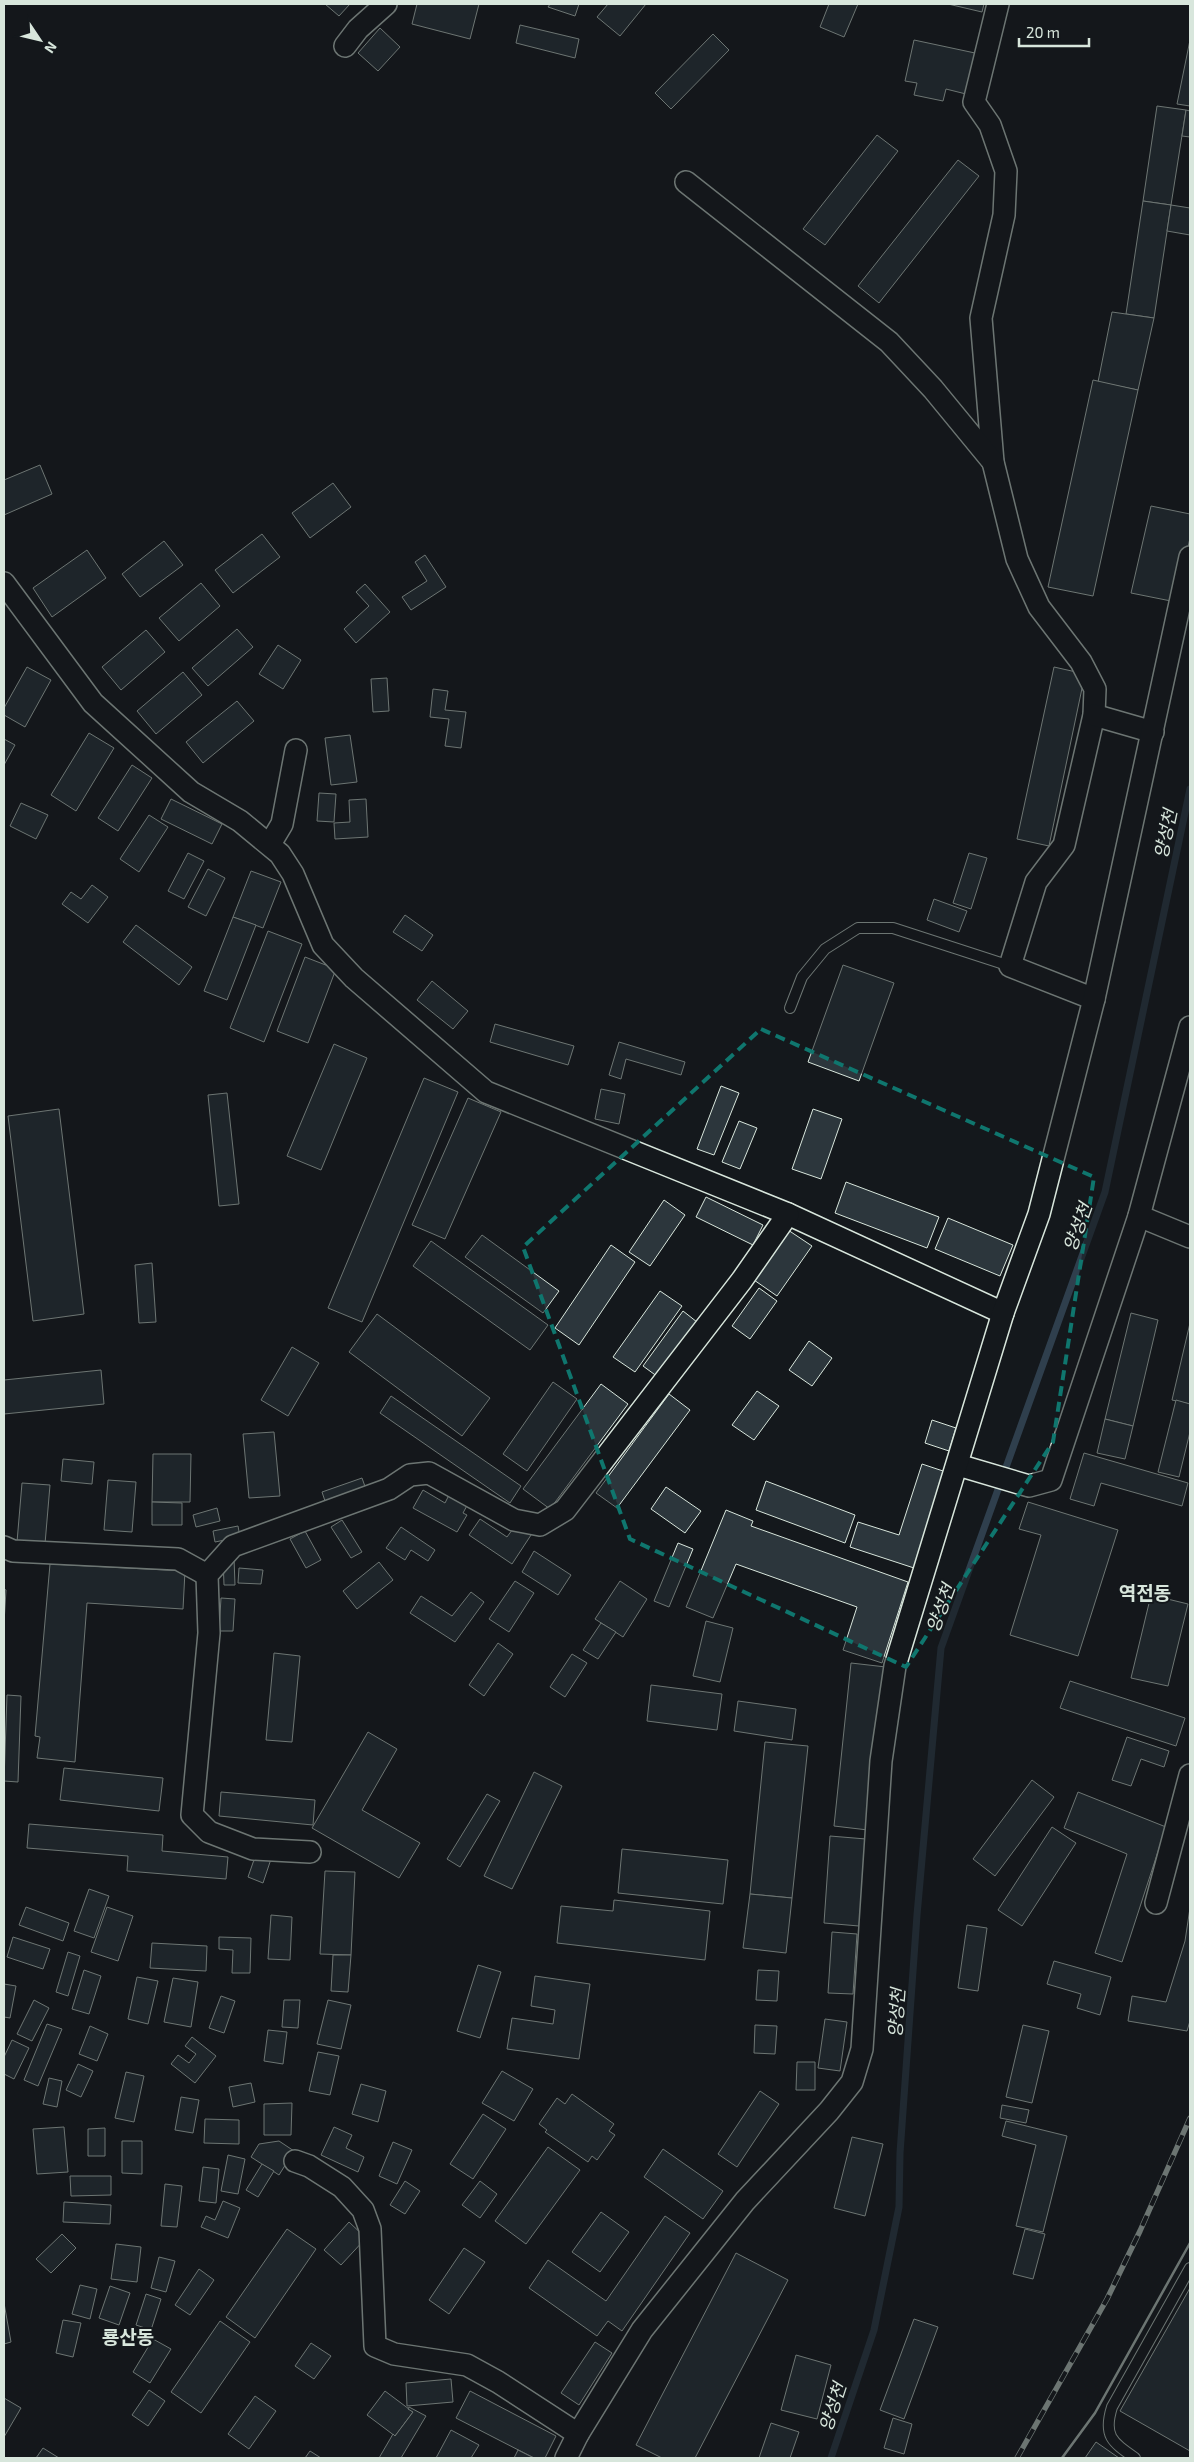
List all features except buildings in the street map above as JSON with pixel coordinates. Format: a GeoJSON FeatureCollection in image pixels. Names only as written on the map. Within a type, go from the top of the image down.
{"type":"FeatureCollection","features":[{"type":"Feature","properties":{"kind":"street"},"geometry":{"type":"LineString","coordinates":[[345,46],[364,23],[386,4]]}},
{"type":"Feature","properties":{"kind":"street"},"geometry":{"type":"LineString","coordinates":[[998,4],[974,102],[990,125],[1006,171],[1004,215],[981,318],[993,462],[1017,559],[1039,607],[1081,662],[1095,689],[1094,715],[1064,845],[1036,882],[1010,966],[1094,999]]}},
{"type":"Feature","properties":{"kind":"street"},"geometry":{"type":"LineString","coordinates":[[686,182],[889,342],[932,389],[993,462]]}},
{"type":"Feature","properties":{"kind":"street"},"geometry":{"type":"LineString","coordinates":[[566,2458],[578,2434],[642,2330],[745,2201],[829,2111],[852,2082],[862,2049],[881,1761],[895,1666],[1004,1313],[1039,1214],[1094,999],[1190,558]]}},
{"type":"Feature","properties":{"kind":"street"},"geometry":{"type":"LineString","coordinates":[[4,583],[93,703],[191,792],[240,821],[270,844],[280,854],[293,874],[323,945],[354,978],[486,1092],[788,1214],[1004,1313]]}},
{"type":"Feature","properties":{"kind":"street"},"geometry":{"type":"LineString","coordinates":[[1094,715],[1153,732]]}},
{"type":"Feature","properties":{"kind":"street"},"geometry":{"type":"LineString","coordinates":[[270,844],[282,824],[296,750]]}},
{"type":"Feature","properties":{"kind":"street"},"geometry":{"type":"LineString","coordinates":[[958,1465],[1029,1486],[1051,1480],[1139,1216],[1190,1027]]}},
{"type":"Feature","properties":{"kind":"street"},"geometry":{"type":"LineString","coordinates":[[310,1852],[253,1849],[209,1832],[192,1815],[209,1632],[207,1575],[232,1546],[389,1489],[410,1475],[429,1473],[514,1520],[540,1525],[565,1510],[742,1280],[788,1214]]}},
{"type":"Feature","properties":{"kind":"street"},"geometry":{"type":"LineString","coordinates":[[1139,1216],[1190,1238]]}},
{"type":"Feature","properties":{"kind":"street"},"geometry":{"type":"LineString","coordinates":[[4,1546],[13,1551],[178,1559],[207,1575]]}},
{"type":"Feature","properties":{"kind":"street"},"geometry":{"type":"LineString","coordinates":[[1156,1903],[1190,1775]]}},
{"type":"Feature","properties":{"kind":"street"},"geometry":{"type":"LineString","coordinates":[[295,2161],[309,2166],[342,2187],[362,2210],[370,2229],[375,2346],[394,2354],[466,2366],[498,2382],[578,2434]]}},
{"type":"Feature","properties":{"kind":"lane"},"geometry":{"type":"LineString","coordinates":[[790,1008],[802,978],[825,949],[858,928],[893,928],[1010,966]]}},
{"type":"Feature","properties":{"kind":"lane"},"geometry":{"type":"LineString","coordinates":[[1136,2458],[1119,2447],[1108,2433],[1107,2424],[1112,2408],[1190,2268]]}},
{"type":"Feature","properties":{"kind":"highlighted area"},"geometry":{"type":"Polygon","coordinates":[[[761,1029],[1094,1177],[1053,1442],[906,1667],[630,1539],[523,1247],[761,1029]]]}},
{"type":"Feature","properties":{"kind":"waterway","name":"양성천"},"geometry":{"type":"LineString","coordinates":[[831,2458],[874,2330],[899,2207],[900,2153],[917,1915],[941,1648],[1105,1192],[1190,789]]}},
{"type":"Feature","properties":{"kind":"railway"},"geometry":{"type":"LineString","coordinates":[[1017,2458],[1107,2299],[1140,2231],[1190,2118]]}},
{"type":"Feature","properties":{"kind":"wall"},"geometry":{"type":"LineString","coordinates":[[1062,2458],[1095,2413],[1190,2243]]}},
{"type":"Feature","properties":{"kind":"district","name":"역전동"},"geometry":{"type":"Point","coordinates":[1145,1592]}},
{"type":"Feature","properties":{"kind":"district","name":"룡산동"},"geometry":{"type":"Point","coordinates":[128,2336]}}]}
